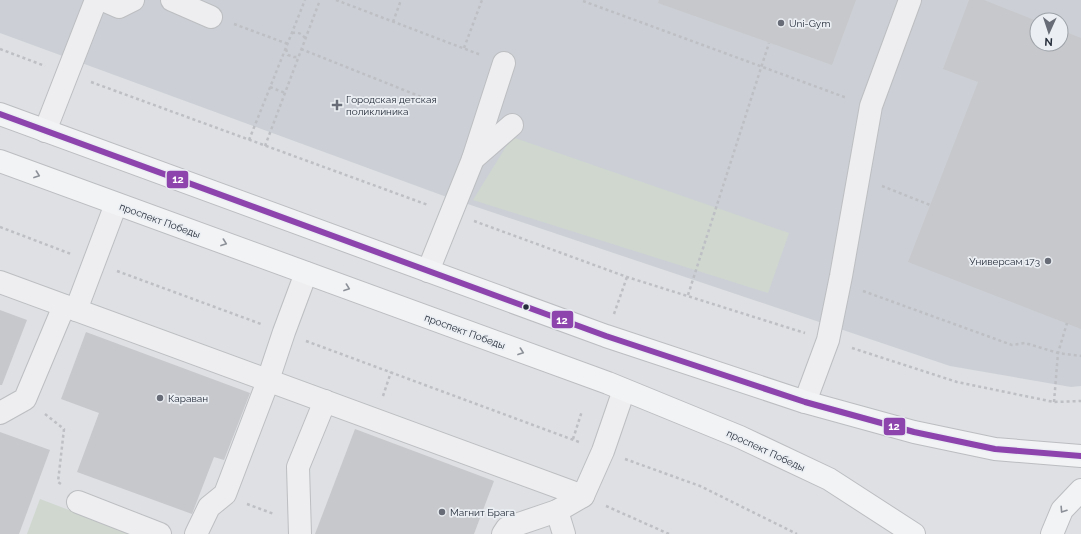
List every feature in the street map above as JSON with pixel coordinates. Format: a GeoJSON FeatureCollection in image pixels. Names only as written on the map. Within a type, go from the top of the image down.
{"type":"FeatureCollection","features":[{"type":"Feature","properties":{"kind":"main road"},"geometry":{"type":"LineString","coordinates":[[0,114],[606,336],[805,402],[914,432],[995,449],[1081,456]]}},
{"type":"Feature","properties":{"kind":"main road","name":"проспект Победы"},"geometry":{"type":"LineString","coordinates":[[0,161],[624,390],[740,437],[829,479],[914,534]]}},
{"type":"Feature","properties":{"kind":"main road"},"geometry":{"type":"LineString","coordinates":[[1052,534],[1062,510],[1081,490]]}},
{"type":"Feature","properties":{"kind":"street"},"geometry":{"type":"LineString","coordinates":[[45,131],[96,0]]}},
{"type":"Feature","properties":{"kind":"street"},"geometry":{"type":"LineString","coordinates":[[103,0],[119,7],[133,0]]}},
{"type":"Feature","properties":{"kind":"street"},"geometry":{"type":"LineString","coordinates":[[172,0],[220,19]]}},
{"type":"Feature","properties":{"kind":"street"},"geometry":{"type":"LineString","coordinates":[[805,402],[828,340],[841,276],[871,106],[910,0]]}},
{"type":"Feature","properties":{"kind":"street"},"geometry":{"type":"LineString","coordinates":[[428,271],[472,158],[504,63]]}},
{"type":"Feature","properties":{"kind":"street"},"geometry":{"type":"LineString","coordinates":[[472,158],[512,125]]}},
{"type":"Feature","properties":{"kind":"street"},"geometry":{"type":"LineString","coordinates":[[0,413],[25,399],[94,262],[116,204]]}},
{"type":"Feature","properties":{"kind":"street"},"geometry":{"type":"LineString","coordinates":[[196,534],[209,507],[225,494],[306,273]]}},
{"type":"Feature","properties":{"kind":"street"},"geometry":{"type":"LineString","coordinates":[[0,282],[584,496]]}},
{"type":"Feature","properties":{"kind":"street"},"geometry":{"type":"LineString","coordinates":[[503,534],[508,528],[557,512],[584,496],[603,451],[624,390]]}},
{"type":"Feature","properties":{"kind":"street"},"geometry":{"type":"LineString","coordinates":[[300,534],[298,467],[325,401]]}},
{"type":"Feature","properties":{"kind":"street"},"geometry":{"type":"LineString","coordinates":[[78,502],[160,534]]}},
{"type":"Feature","properties":{"kind":"street"},"geometry":{"type":"LineString","coordinates":[[557,512],[564,534]]}},
{"type":"Feature","properties":{"kind":"path"},"geometry":{"type":"LineString","coordinates":[[249,140],[305,0]]}},
{"type":"Feature","properties":{"kind":"path"},"geometry":{"type":"LineString","coordinates":[[265,146],[320,0]]}},
{"type":"Feature","properties":{"kind":"path"},"geometry":{"type":"LineString","coordinates":[[336,0],[504,63]]}},
{"type":"Feature","properties":{"kind":"path"},"geometry":{"type":"LineString","coordinates":[[393,22],[401,0]]}},
{"type":"Feature","properties":{"kind":"path"},"geometry":{"type":"LineString","coordinates":[[464,48],[482,0]]}},
{"type":"Feature","properties":{"kind":"path"},"geometry":{"type":"LineString","coordinates":[[584,1],[871,106]]}},
{"type":"Feature","properties":{"kind":"path"},"geometry":{"type":"LineString","coordinates":[[220,19],[288,44]]}},
{"type":"Feature","properties":{"kind":"path"},"geometry":{"type":"LineString","coordinates":[[292,33],[296,32],[302,34],[306,38]]}},
{"type":"Feature","properties":{"kind":"path"},"geometry":{"type":"LineString","coordinates":[[688,296],[769,42]]}},
{"type":"Feature","properties":{"kind":"path"},"geometry":{"type":"LineString","coordinates":[[285,49],[288,55],[299,57]]}},
{"type":"Feature","properties":{"kind":"path"},"geometry":{"type":"LineString","coordinates":[[302,49],[429,100]]}},
{"type":"Feature","properties":{"kind":"path"},"geometry":{"type":"LineString","coordinates":[[0,50],[627,277],[957,382],[1054,402],[1081,401]]}},
{"type":"Feature","properties":{"kind":"path"},"geometry":{"type":"LineString","coordinates":[[270,87],[285,92]]}},
{"type":"Feature","properties":{"kind":"path"},"geometry":{"type":"LineString","coordinates":[[877,184],[930,205]]}},
{"type":"Feature","properties":{"kind":"path"},"geometry":{"type":"LineString","coordinates":[[0,227],[700,486],[797,534]]}},
{"type":"Feature","properties":{"kind":"path"},"geometry":{"type":"LineString","coordinates":[[614,314],[627,277]]}},
{"type":"Feature","properties":{"kind":"path"},"geometry":{"type":"LineString","coordinates":[[862,291],[1012,345],[1025,342],[1058,353],[1081,356]]}},
{"type":"Feature","properties":{"kind":"path"},"geometry":{"type":"LineString","coordinates":[[1054,402],[1058,353],[1067,323]]}},
{"type":"Feature","properties":{"kind":"path"},"geometry":{"type":"LineString","coordinates":[[25,399],[64,429],[58,482],[78,502]]}},
{"type":"Feature","properties":{"kind":"path"},"geometry":{"type":"LineString","coordinates":[[573,439],[582,411]]}},
{"type":"Feature","properties":{"kind":"path"},"geometry":{"type":"LineString","coordinates":[[225,494],[279,516]]}},
{"type":"Feature","properties":{"kind":"path"},"geometry":{"type":"LineString","coordinates":[[584,496],[669,534]]}},
{"type":"Feature","properties":{"kind":"shaded area"},"geometry":{"type":"Polygon","coordinates":[[[0,0],[1081,0],[1081,386],[1071,387],[950,366],[444,196],[0,33],[0,0]]]}},
{"type":"Feature","properties":{"kind":"shaded area"},"geometry":{"type":"Polygon","coordinates":[[[512,137],[789,233],[768,293],[473,200],[512,137]]]}},
{"type":"Feature","properties":{"kind":"shaded area"},"geometry":{"type":"Polygon","coordinates":[[[40,499],[132,534],[27,534],[40,499]]]}},
{"type":"Feature","properties":{"kind":"building","name":"Uni-Gym"},"geometry":{"type":"Polygon","coordinates":[[[659,0],[856,0],[832,65],[658,3],[659,0]]]}},
{"type":"Feature","properties":{"kind":"building"},"geometry":{"type":"Polygon","coordinates":[[[969,0],[984,0],[1029,18],[1029,52],[1069,52],[1069,33],[1081,38],[1081,329],[908,262],[978,82],[943,69],[969,0]]]}},
{"type":"Feature","properties":{"kind":"building"},"geometry":{"type":"Polygon","coordinates":[[[0,310],[27,320],[2,385],[0,385],[0,310]]]}},
{"type":"Feature","properties":{"kind":"building"},"geometry":{"type":"Polygon","coordinates":[[[86,332],[250,393],[224,460],[214,457],[192,514],[77,472],[99,413],[61,399],[86,332]]]}},
{"type":"Feature","properties":{"kind":"building"},"geometry":{"type":"Polygon","coordinates":[[[355,429],[494,481],[474,534],[315,534],[355,429]]]}},
{"type":"Feature","properties":{"kind":"building"},"geometry":{"type":"Polygon","coordinates":[[[0,432],[50,450],[19,534],[0,534],[0,432]]]}},
{"type":"Feature","properties":{"kind":"transit line","name":"12"},"geometry":{"type":"LineString","coordinates":[[0,114],[606,336],[805,402],[914,432],[995,449],[1081,456]]}},
{"type":"Feature","properties":{"kind":"place","name":"Uni-Gym"},"geometry":{"type":"Point","coordinates":[781,23]}},
{"type":"Feature","properties":{"kind":"place","name":"Городская детская поликлиника"},"geometry":{"type":"Point","coordinates":[337,105]}},
{"type":"Feature","properties":{"kind":"place","name":"Универсам 173"},"geometry":{"type":"Point","coordinates":[1048,261]}},
{"type":"Feature","properties":{"kind":"place","name":"Караван"},"geometry":{"type":"Point","coordinates":[160,398]}},
{"type":"Feature","properties":{"kind":"place","name":"Магнит Брага"},"geometry":{"type":"Point","coordinates":[442,512]}}]}
